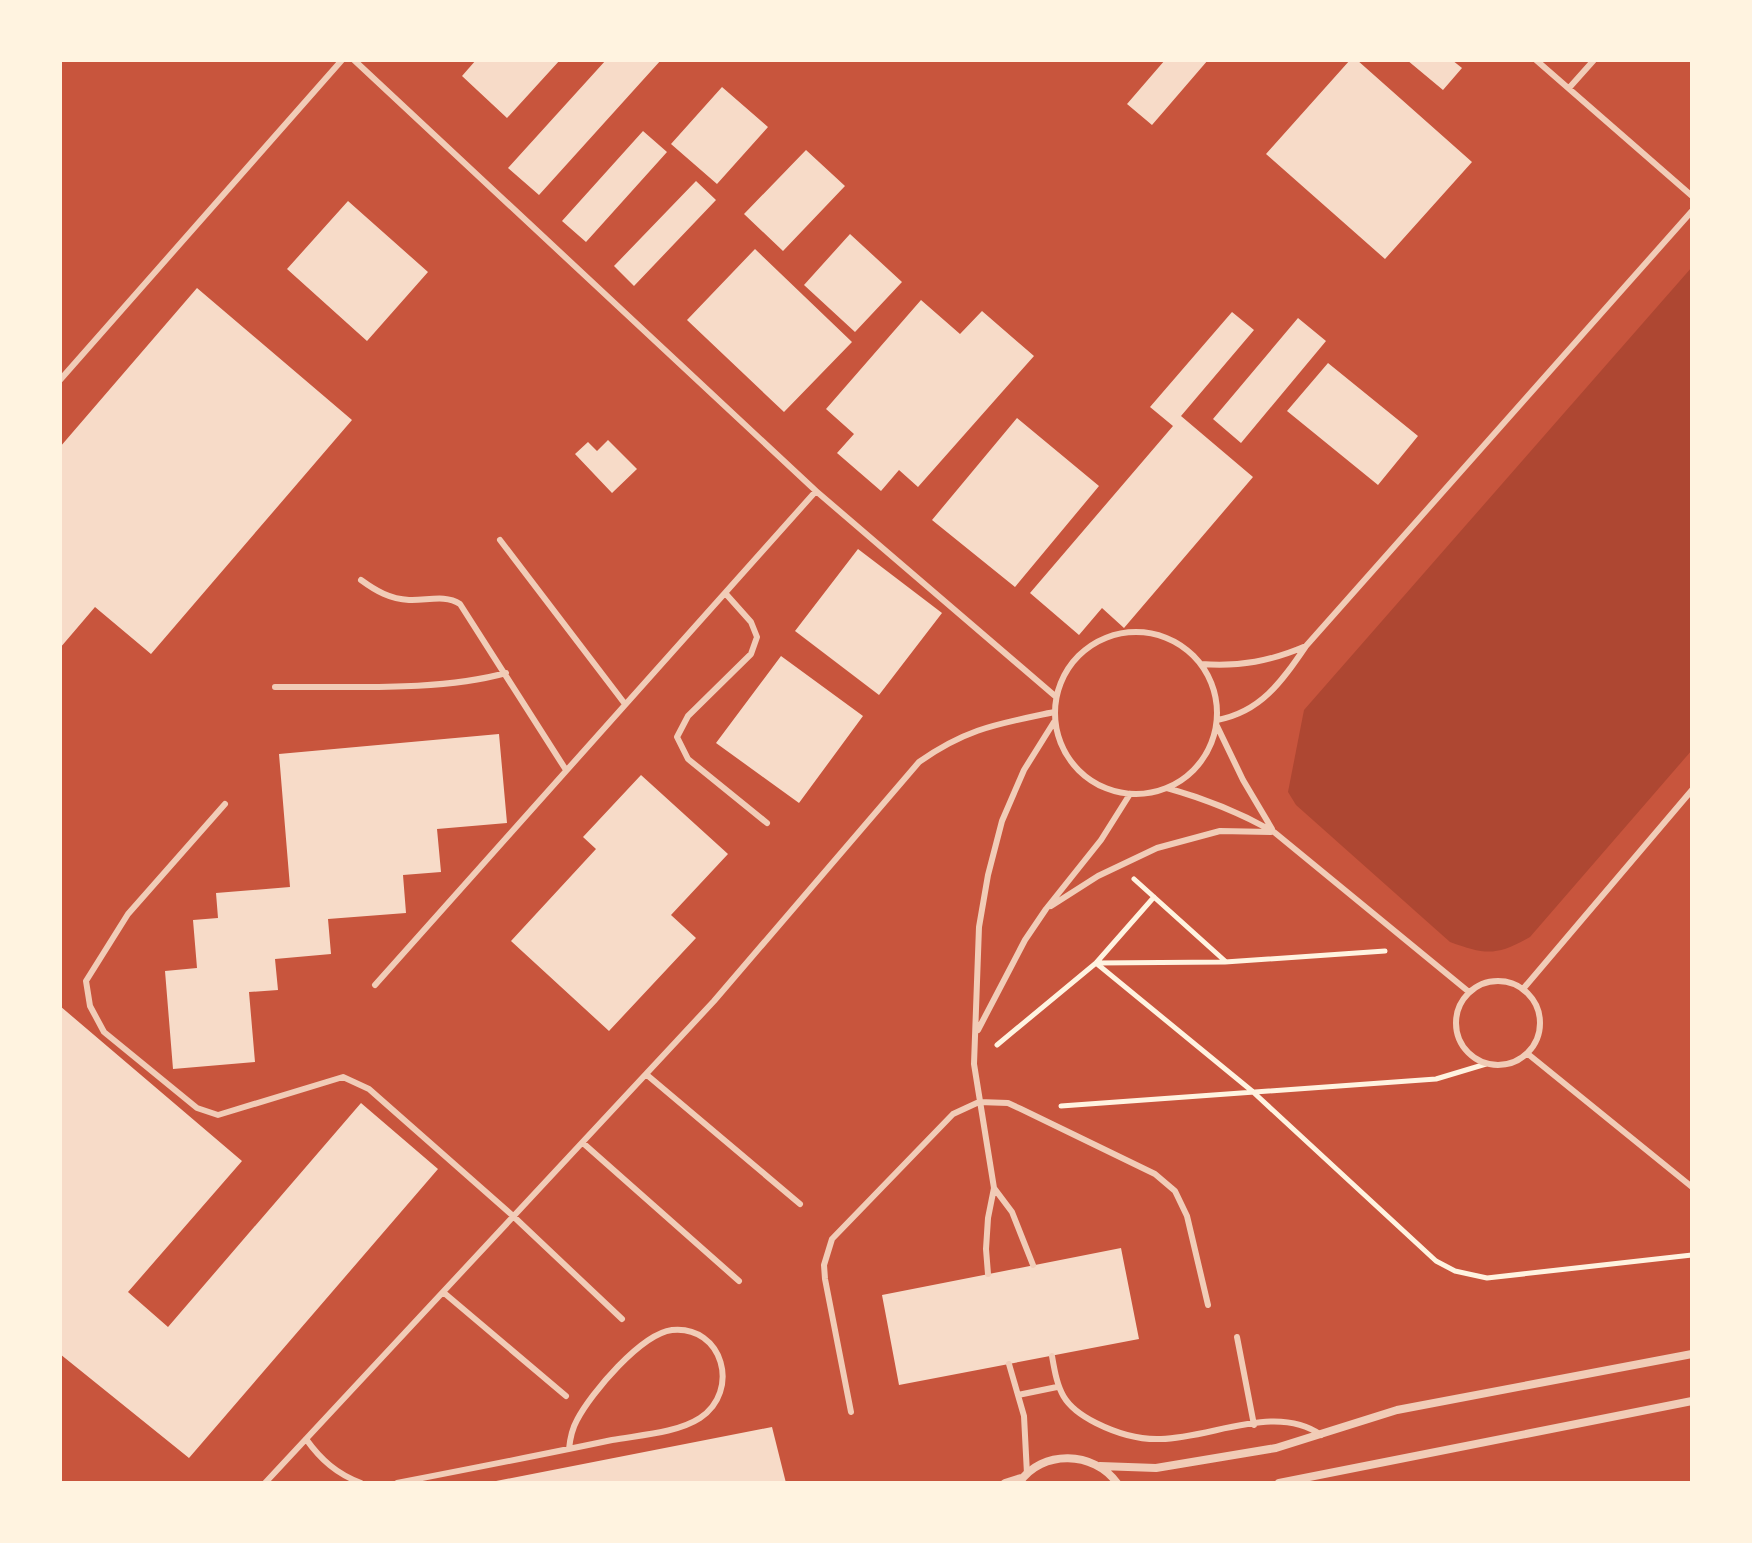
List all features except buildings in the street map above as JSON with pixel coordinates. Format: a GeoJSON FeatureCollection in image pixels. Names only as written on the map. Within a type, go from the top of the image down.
{"type":"FeatureCollection","features":[{"type":"Feature","properties":{"kind":"street"},"geometry":{"type":"LineString","coordinates":[[1005,1483],[1022,1478],[1039,1464],[1055,1459],[1086,1460],[1100,1466],[1156,1468],[1276,1448],[1397,1410],[1692,1354]]}},
{"type":"Feature","properties":{"kind":"street"},"geometry":{"type":"LineString","coordinates":[[1279,1483],[1692,1401]]}},
{"type":"Feature","properties":{"kind":"street"},"geometry":{"type":"LineString","coordinates":[[1100,1466],[1117,1483]]}},
{"type":"Feature","properties":{"kind":"lane"},"geometry":{"type":"LineString","coordinates":[[60,380],[342,60]]}},
{"type":"Feature","properties":{"kind":"lane"},"geometry":{"type":"LineString","coordinates":[[354,60],[816,491],[1055,696]]}},
{"type":"Feature","properties":{"kind":"lane"},"geometry":{"type":"LineString","coordinates":[[1536,60],[1692,196]]}},
{"type":"Feature","properties":{"kind":"lane"},"geometry":{"type":"LineString","coordinates":[[1569,88],[1594,60]]}},
{"type":"Feature","properties":{"kind":"lane"},"geometry":{"type":"LineString","coordinates":[[1217,722],[1243,713],[1267,697],[1306,646],[1692,211]]}},
{"type":"Feature","properties":{"kind":"lane"},"geometry":{"type":"LineString","coordinates":[[375,985],[816,491]]}},
{"type":"Feature","properties":{"kind":"lane"},"geometry":{"type":"LineString","coordinates":[[500,540],[625,704]]}},
{"type":"Feature","properties":{"kind":"lane"},"geometry":{"type":"LineString","coordinates":[[361,580],[388,596],[407,600],[454,600],[506,673],[566,770]]}},
{"type":"Feature","properties":{"kind":"lane"},"geometry":{"type":"LineString","coordinates":[[726,594],[751,622],[757,637],[751,654],[688,716],[677,737],[688,759],[767,823]]}},
{"type":"Feature","properties":{"kind":"lane"},"geometry":{"type":"LineString","coordinates":[[1217,722],[1211,745],[1200,763],[1185,778],[1167,788],[1130,794],[1094,783],[1067,757],[1054,722],[1055,696],[1067,668],[1089,645],[1118,633],[1149,633],[1178,643],[1201,664],[1214,690],[1217,722],[1243,780],[1274,832]]}},
{"type":"Feature","properties":{"kind":"lane"},"geometry":{"type":"LineString","coordinates":[[1201,664],[1255,664],[1306,646]]}},
{"type":"Feature","properties":{"kind":"lane"},"geometry":{"type":"LineString","coordinates":[[275,687],[442,684],[506,673]]}},
{"type":"Feature","properties":{"kind":"lane"},"geometry":{"type":"LineString","coordinates":[[265,1483],[647,1075],[919,762],[944,744],[972,731],[1054,712]]}},
{"type":"Feature","properties":{"kind":"lane"},"geometry":{"type":"LineString","coordinates":[[988,1274],[988,1218],[994,1188],[974,1064],[979,927],[1002,821],[1024,770],[1054,722]]}},
{"type":"Feature","properties":{"kind":"lane"},"geometry":{"type":"LineString","coordinates":[[1167,788],[1216,803],[1274,832],[1469,992]]}},
{"type":"Feature","properties":{"kind":"lane"},"geometry":{"type":"LineString","coordinates":[[1523,989],[1692,790]]}},
{"type":"Feature","properties":{"kind":"lane"},"geometry":{"type":"LineString","coordinates":[[976,1033],[1001,982],[1046,909],[1101,840],[1130,794]]}},
{"type":"Feature","properties":{"kind":"lane"},"geometry":{"type":"LineString","coordinates":[[225,804],[128,914],[86,981],[90,1006],[104,1032],[197,1108],[218,1115],[343,1077],[369,1089],[513,1216],[622,1319]]}},
{"type":"Feature","properties":{"kind":"lane"},"geometry":{"type":"LineString","coordinates":[[1046,909],[1119,866],[1157,848],[1220,831],[1274,832]]}},
{"type":"Feature","properties":{"kind":"lane"},"geometry":{"type":"LineString","coordinates":[[1506,981],[1523,989],[1539,1008],[1540,1033],[1528,1054],[1508,1065],[1486,1064],[1467,1052],[1456,1033],[1457,1011],[1469,992],[1486,982],[1506,981]]}},
{"type":"Feature","properties":{"kind":"lane"},"geometry":{"type":"LineString","coordinates":[[1528,1054],[1692,1187]]}},
{"type":"Feature","properties":{"kind":"lane"},"geometry":{"type":"LineString","coordinates":[[647,1075],[800,1204]]}},
{"type":"Feature","properties":{"kind":"lane"},"geometry":{"type":"LineString","coordinates":[[851,1412],[825,1279],[826,1252],[841,1229],[953,1114],[979,1102],[1008,1103],[1155,1174],[1175,1191],[1187,1216],[1208,1305]]}},
{"type":"Feature","properties":{"kind":"lane"},"geometry":{"type":"LineString","coordinates":[[583,1143],[739,1281]]}},
{"type":"Feature","properties":{"kind":"lane"},"geometry":{"type":"LineString","coordinates":[[994,1188],[1012,1212],[1033,1265]]}},
{"type":"Feature","properties":{"kind":"lane"},"geometry":{"type":"LineString","coordinates":[[443,1292],[566,1396]]}},
{"type":"Feature","properties":{"kind":"lane"},"geometry":{"type":"LineString","coordinates":[[397,1483],[569,1449],[683,1426],[709,1410],[722,1390],[722,1364],[718,1352],[698,1334],[685,1330],[656,1334],[629,1355],[585,1408],[571,1434],[569,1449]]}},
{"type":"Feature","properties":{"kind":"lane"},"geometry":{"type":"LineString","coordinates":[[1237,1337],[1254,1425]]}},
{"type":"Feature","properties":{"kind":"lane"},"geometry":{"type":"LineString","coordinates":[[1052,1356],[1057,1387],[1066,1401],[1087,1418],[1110,1430],[1135,1437],[1162,1439],[1275,1420],[1311,1428],[1321,1435]]}},
{"type":"Feature","properties":{"kind":"lane"},"geometry":{"type":"LineString","coordinates":[[1009,1364],[1024,1416],[1022,1478]]}},
{"type":"Feature","properties":{"kind":"lane"},"geometry":{"type":"LineString","coordinates":[[1018,1395],[1057,1387]]}},
{"type":"Feature","properties":{"kind":"lane"},"geometry":{"type":"LineString","coordinates":[[306,1439],[336,1471],[361,1483]]}},
{"type":"Feature","properties":{"kind":"path"},"geometry":{"type":"LineString","coordinates":[[1119,866],[1225,962]]}},
{"type":"Feature","properties":{"kind":"path"},"geometry":{"type":"LineString","coordinates":[[974,1064],[1096,963],[1154,897]]}},
{"type":"Feature","properties":{"kind":"path"},"geometry":{"type":"LineString","coordinates":[[1096,963],[1225,962],[1416,948]]}},
{"type":"Feature","properties":{"kind":"path"},"geometry":{"type":"LineString","coordinates":[[1096,963],[1252,1091],[1436,1261],[1455,1271],[1487,1278],[1692,1255]]}},
{"type":"Feature","properties":{"kind":"path"},"geometry":{"type":"LineString","coordinates":[[1021,1109],[1436,1079],[1486,1064]]}},
{"type":"Feature","properties":{"kind":"shaded area"},"geometry":{"type":"Polygon","coordinates":[[[1692,267],[1692,750],[1530,937],[1491,952],[1450,942],[1296,805],[1288,792],[1304,710],[1692,267]]]}}]}
